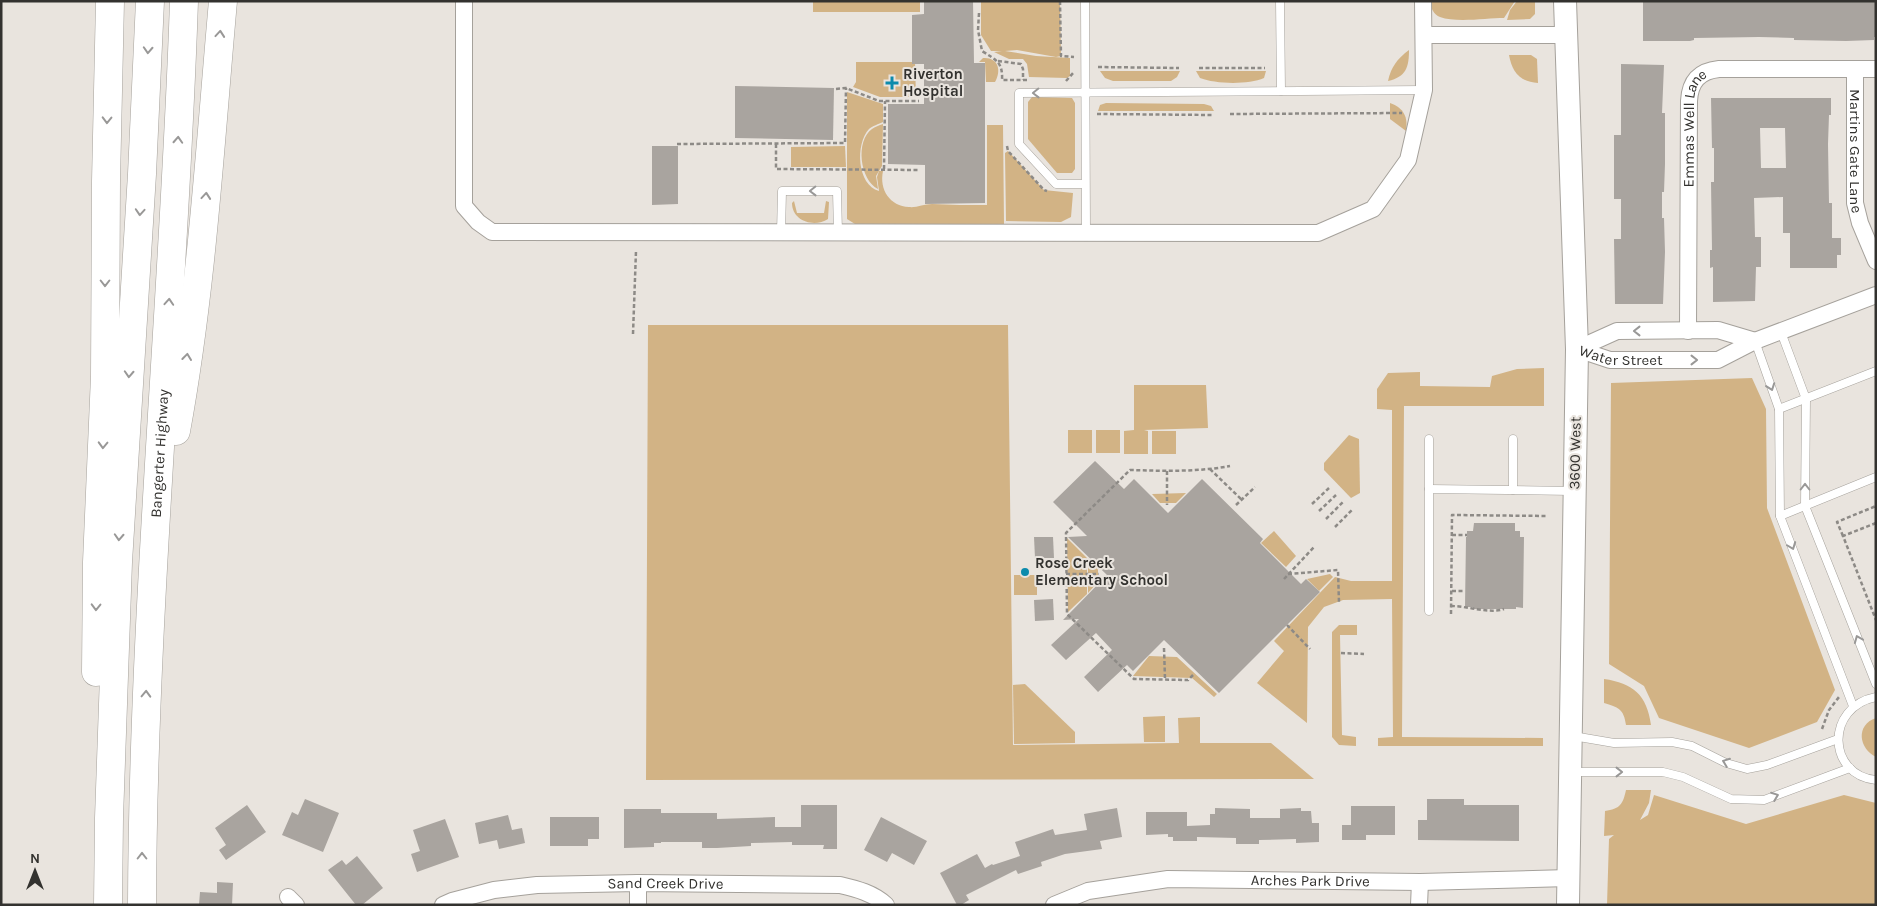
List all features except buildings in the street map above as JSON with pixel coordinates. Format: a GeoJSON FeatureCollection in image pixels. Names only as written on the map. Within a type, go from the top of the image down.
{"type":"FeatureCollection","features":[{"type":"Feature","properties":{"kind":"highway"},"geometry":{"type":"LineString","coordinates":[[109,818],[99,720],[96,616],[105,376],[106,180],[110,1]]}},
{"type":"Feature","properties":{"kind":"highway"},"geometry":{"type":"LineString","coordinates":[[108,905],[109,818],[118,562],[142,174],[150,1]]}},
{"type":"Feature","properties":{"kind":"highway","name":"Bangerter Highway"},"geometry":{"type":"LineString","coordinates":[[142,905],[144,726],[154,525],[177,166],[184,1]]}},
{"type":"Feature","properties":{"kind":"highway"},"geometry":{"type":"LineString","coordinates":[[154,525],[172,453],[185,376],[204,215],[223,1]]}},
{"type":"Feature","properties":{"kind":"main road","name":"3600 West"},"geometry":{"type":"LineString","coordinates":[[1566,1],[1577,349],[1570,735],[1570,878],[1568,905]]}},
{"type":"Feature","properties":{"kind":"street"},"geometry":{"type":"LineString","coordinates":[[464,1],[464,206],[478,222],[492,232],[838,233],[1318,233],[1373,209],[1408,160],[1424,90],[1423,1]]}},
{"type":"Feature","properties":{"kind":"street"},"geometry":{"type":"LineString","coordinates":[[1424,35],[1566,35]]}},
{"type":"Feature","properties":{"kind":"street","name":"Martins Gate Lane"},"geometry":{"type":"LineString","coordinates":[[1855,69],[1855,203],[1860,223],[1876,261]]}},
{"type":"Feature","properties":{"kind":"street","name":"Emmas Well Lane"},"geometry":{"type":"LineString","coordinates":[[1688,331],[1689,101],[1690,89],[1694,80],[1705,72],[1712,70],[1876,69]]}},
{"type":"Feature","properties":{"kind":"street","name":"Water Street"},"geometry":{"type":"LineString","coordinates":[[1577,349],[1610,360],[1718,360],[1754,341],[1876,294]]}},
{"type":"Feature","properties":{"kind":"street","name":"Water Street"},"geometry":{"type":"LineString","coordinates":[[1577,349],[1617,331],[1718,330],[1754,341]]}},
{"type":"Feature","properties":{"kind":"street","name":"Arches Park Drive"},"geometry":{"type":"LineString","coordinates":[[1054,905],[1088,891],[1168,879],[1420,882],[1570,878]]}},
{"type":"Feature","properties":{"kind":"street"},"geometry":{"type":"LineString","coordinates":[[1419,905],[1420,882]]}},
{"type":"Feature","properties":{"kind":"street"},"geometry":{"type":"LineString","coordinates":[[638,883],[638,905]]}},
{"type":"Feature","properties":{"kind":"street","name":"Sand Creek Drive"},"geometry":{"type":"LineString","coordinates":[[443,905],[494,890],[537,885],[638,883],[840,885],[860,890],[879,899],[886,905]]}},
{"type":"Feature","properties":{"kind":"lane"},"geometry":{"type":"LineString","coordinates":[[1086,1],[1084,184],[1086,233]]}},
{"type":"Feature","properties":{"kind":"lane"},"geometry":{"type":"LineString","coordinates":[[1280,1],[1281,91]]}},
{"type":"Feature","properties":{"kind":"lane"},"geometry":{"type":"LineString","coordinates":[[1084,184],[1056,184],[1019,144],[1019,93],[1424,90]]}},
{"type":"Feature","properties":{"kind":"lane"},"geometry":{"type":"LineString","coordinates":[[781,232],[782,191],[838,191],[838,233]]}},
{"type":"Feature","properties":{"kind":"lane"},"geometry":{"type":"LineString","coordinates":[[1781,332],[1806,399],[1805,506],[1876,684]]}},
{"type":"Feature","properties":{"kind":"lane"},"geometry":{"type":"LineString","coordinates":[[1754,341],[1778,408],[1780,516],[1853,706]]}},
{"type":"Feature","properties":{"kind":"lane"},"geometry":{"type":"LineString","coordinates":[[1778,408],[1876,371]]}},
{"type":"Feature","properties":{"kind":"lane"},"geometry":{"type":"LineString","coordinates":[[1513,439],[1513,490]]}},
{"type":"Feature","properties":{"kind":"lane"},"geometry":{"type":"LineString","coordinates":[[1429,440],[1429,612]]}},
{"type":"Feature","properties":{"kind":"lane"},"geometry":{"type":"LineString","coordinates":[[1780,516],[1876,477]]}},
{"type":"Feature","properties":{"kind":"lane"},"geometry":{"type":"LineString","coordinates":[[1430,489],[1575,491]]}},
{"type":"Feature","properties":{"kind":"lane"},"geometry":{"type":"LineString","coordinates":[[1876,697],[1866,699],[1853,706],[1845,716],[1840,727],[1838,739],[1844,759],[1850,768],[1860,775],[1876,780]]}},
{"type":"Feature","properties":{"kind":"lane"},"geometry":{"type":"LineString","coordinates":[[1570,735],[1614,743],[1672,742],[1692,746],[1726,763],[1747,769],[1767,765],[1838,739]]}},
{"type":"Feature","properties":{"kind":"lane"},"geometry":{"type":"LineString","coordinates":[[1570,772],[1663,772],[1682,777],[1731,800],[1764,800],[1850,768]]}},
{"type":"Feature","properties":{"kind":"path"},"geometry":{"type":"LineString","coordinates":[[1060,1],[1060,56],[1074,56],[1074,72],[1067,80]]}},
{"type":"Feature","properties":{"kind":"path"},"geometry":{"type":"LineString","coordinates":[[979,13],[978,30],[982,51],[998,61],[1021,64],[1023,80]]}},
{"type":"Feature","properties":{"kind":"path"},"geometry":{"type":"LineString","coordinates":[[998,61],[1003,69],[1002,80]]}},
{"type":"Feature","properties":{"kind":"path"},"geometry":{"type":"LineString","coordinates":[[1098,67],[1179,68]]}},
{"type":"Feature","properties":{"kind":"path"},"geometry":{"type":"LineString","coordinates":[[1199,68],[1265,68]]}},
{"type":"Feature","properties":{"kind":"path"},"geometry":{"type":"LineString","coordinates":[[836,89],[846,88],[879,101],[919,101]]}},
{"type":"Feature","properties":{"kind":"path"},"geometry":{"type":"LineString","coordinates":[[677,144],[845,144],[846,88]]}},
{"type":"Feature","properties":{"kind":"path"},"geometry":{"type":"LineString","coordinates":[[884,169],[885,101]]}},
{"type":"Feature","properties":{"kind":"path"},"geometry":{"type":"LineString","coordinates":[[1230,114],[1402,113]]}},
{"type":"Feature","properties":{"kind":"path"},"geometry":{"type":"LineString","coordinates":[[1096,114],[1213,114]]}},
{"type":"Feature","properties":{"kind":"path"},"geometry":{"type":"LineString","coordinates":[[776,144],[776,169],[919,170]]}},
{"type":"Feature","properties":{"kind":"path"},"geometry":{"type":"LineString","coordinates":[[633,334],[636,251]]}},
{"type":"Feature","properties":{"kind":"path"},"geometry":{"type":"LineString","coordinates":[[1193,675],[1188,680],[1134,679],[1067,614],[1066,533],[1130,470],[1167,472],[1230,466]]}},
{"type":"Feature","properties":{"kind":"path"},"geometry":{"type":"LineString","coordinates":[[1210,469],[1242,500]]}},
{"type":"Feature","properties":{"kind":"path"},"geometry":{"type":"LineString","coordinates":[[1167,472],[1167,505]]}},
{"type":"Feature","properties":{"kind":"path"},"geometry":{"type":"LineString","coordinates":[[1236,505],[1256,487]]}},
{"type":"Feature","properties":{"kind":"path"},"geometry":{"type":"LineString","coordinates":[[1312,504],[1329,488]]}},
{"type":"Feature","properties":{"kind":"path"},"geometry":{"type":"LineString","coordinates":[[1319,511],[1336,494]]}},
{"type":"Feature","properties":{"kind":"path"},"geometry":{"type":"LineString","coordinates":[[1326,519],[1343,502]]}},
{"type":"Feature","properties":{"kind":"path"},"geometry":{"type":"LineString","coordinates":[[1876,506],[1837,522],[1876,620]]}},
{"type":"Feature","properties":{"kind":"path"},"geometry":{"type":"LineString","coordinates":[[1335,527],[1352,510]]}},
{"type":"Feature","properties":{"kind":"path"},"geometry":{"type":"LineString","coordinates":[[1451,614],[1452,515],[1547,516]]}},
{"type":"Feature","properties":{"kind":"path"},"geometry":{"type":"LineString","coordinates":[[1843,536],[1876,523]]}},
{"type":"Feature","properties":{"kind":"path"},"geometry":{"type":"LineString","coordinates":[[1452,535],[1467,535]]}},
{"type":"Feature","properties":{"kind":"path"},"geometry":{"type":"LineString","coordinates":[[1284,578],[1314,547]]}},
{"type":"Feature","properties":{"kind":"path"},"geometry":{"type":"LineString","coordinates":[[1288,574],[1338,570],[1338,603]]}},
{"type":"Feature","properties":{"kind":"path"},"geometry":{"type":"LineString","coordinates":[[1066,574],[1099,574]]}},
{"type":"Feature","properties":{"kind":"path"},"geometry":{"type":"LineString","coordinates":[[1452,591],[1465,591]]}},
{"type":"Feature","properties":{"kind":"path"},"geometry":{"type":"LineString","coordinates":[[1451,606],[1463,606],[1479,610],[1504,609]]}},
{"type":"Feature","properties":{"kind":"path"},"geometry":{"type":"LineString","coordinates":[[1287,625],[1310,649]]}},
{"type":"Feature","properties":{"kind":"path"},"geometry":{"type":"LineString","coordinates":[[1164,648],[1165,679]]}},
{"type":"Feature","properties":{"kind":"path"},"geometry":{"type":"LineString","coordinates":[[1341,653],[1364,654]]}},
{"type":"Feature","properties":{"kind":"shaded area"},"geometry":{"type":"Polygon","coordinates":[[[813,1],[920,1],[920,12],[813,12],[813,1]]]}},
{"type":"Feature","properties":{"kind":"shaded area"},"geometry":{"type":"Polygon","coordinates":[[[981,1],[1060,1],[1061,56],[1056,57],[1017,50],[1005,51],[1036,56],[1070,58],[1070,76],[1067,78],[1029,77],[1027,64],[1023,59],[1009,59],[994,52],[1002,51],[991,51],[981,35],[981,1]]]}},
{"type":"Feature","properties":{"kind":"shaded area"},"geometry":{"type":"Polygon","coordinates":[[[1430,1],[1515,1],[1504,18],[1463,20],[1447,19],[1438,16],[1433,10],[1430,1]]]}},
{"type":"Feature","properties":{"kind":"shaded area"},"geometry":{"type":"Polygon","coordinates":[[[1517,1],[1535,1],[1535,14],[1530,19],[1507,20],[1510,10],[1517,1]]]}},
{"type":"Feature","properties":{"kind":"shaded area"},"geometry":{"type":"Polygon","coordinates":[[[1409,50],[1407,66],[1403,74],[1388,81],[1395,64],[1409,50]]]}},
{"type":"Feature","properties":{"kind":"shaded area"},"geometry":{"type":"Polygon","coordinates":[[[1509,55],[1531,55],[1537,59],[1538,83],[1526,81],[1518,75],[1512,66],[1509,55]]]}},
{"type":"Feature","properties":{"kind":"shaded area"},"geometry":{"type":"Polygon","coordinates":[[[983,58],[992,60],[997,65],[998,73],[995,82],[986,82],[985,62],[979,62],[983,58]]]}},
{"type":"Feature","properties":{"kind":"shaded area"},"geometry":{"type":"Polygon","coordinates":[[[856,62],[915,62],[916,97],[880,97],[853,87],[856,82],[856,62]]]}},
{"type":"Feature","properties":{"kind":"shaded area"},"geometry":{"type":"Polygon","coordinates":[[[1100,71],[1180,71],[1177,77],[1171,81],[1113,81],[1105,78],[1100,71]]]}},
{"type":"Feature","properties":{"kind":"shaded area"},"geometry":{"type":"Polygon","coordinates":[[[1196,71],[1266,71],[1264,78],[1249,82],[1232,83],[1214,82],[1200,78],[1196,71]]]}},
{"type":"Feature","properties":{"kind":"shaded area"},"geometry":{"type":"Polygon","coordinates":[[[847,92],[883,104],[883,122],[870,128],[865,136],[860,154],[860,163],[866,181],[879,191],[877,177],[879,171],[883,171],[883,185],[887,196],[896,204],[902,206],[912,207],[932,204],[987,205],[987,125],[1003,125],[1004,224],[855,224],[847,219],[847,92]]]}},
{"type":"Feature","properties":{"kind":"shaded area"},"geometry":{"type":"Polygon","coordinates":[[[1032,97],[1072,98],[1075,103],[1075,169],[1072,173],[1057,173],[1028,139],[1028,102],[1032,97]]]}},
{"type":"Feature","properties":{"kind":"shaded area"},"geometry":{"type":"Polygon","coordinates":[[[1106,103],[1204,104],[1211,106],[1214,111],[1098,111],[1100,105],[1106,103]]]}},
{"type":"Feature","properties":{"kind":"shaded area"},"geometry":{"type":"Polygon","coordinates":[[[1390,103],[1402,110],[1406,117],[1406,131],[1390,119],[1390,103]]]}},
{"type":"Feature","properties":{"kind":"shaded area"},"geometry":{"type":"Polygon","coordinates":[[[883,124],[882,166],[876,176],[878,189],[867,178],[862,160],[862,151],[863,142],[867,135],[872,129],[883,124]]]}},
{"type":"Feature","properties":{"kind":"shaded area"},"geometry":{"type":"Polygon","coordinates":[[[845,146],[846,167],[791,167],[791,147],[845,146]]]}},
{"type":"Feature","properties":{"kind":"shaded area"},"geometry":{"type":"Polygon","coordinates":[[[1008,151],[1044,190],[1073,193],[1071,217],[1061,222],[1006,221],[1005,153],[1008,151]]]}},
{"type":"Feature","properties":{"kind":"shaded area"},"geometry":{"type":"Polygon","coordinates":[[[794,201],[797,213],[824,213],[826,201],[829,202],[828,219],[816,223],[805,221],[796,214],[793,209],[792,203],[794,201]]]}},
{"type":"Feature","properties":{"kind":"shaded area"},"geometry":{"type":"Polygon","coordinates":[[[648,325],[1008,325],[1013,745],[1179,743],[1178,718],[1200,717],[1200,743],[1271,743],[1314,779],[646,780],[648,325]]]}},
{"type":"Feature","properties":{"kind":"shaded area"},"geometry":{"type":"Polygon","coordinates":[[[1544,368],[1544,406],[1404,406],[1402,737],[1543,738],[1543,746],[1378,746],[1378,738],[1393,737],[1392,599],[1343,600],[1324,607],[1308,627],[1307,723],[1257,683],[1284,651],[1274,641],[1335,577],[1351,581],[1392,581],[1392,410],[1377,409],[1377,389],[1388,373],[1420,372],[1420,386],[1490,387],[1492,376],[1517,369],[1544,368]]]}},
{"type":"Feature","properties":{"kind":"shaded area"},"geometry":{"type":"Polygon","coordinates":[[[1752,378],[1766,409],[1767,508],[1835,690],[1817,722],[1749,748],[1659,718],[1644,686],[1609,664],[1611,383],[1752,378]]]}},
{"type":"Feature","properties":{"kind":"shaded area"},"geometry":{"type":"Polygon","coordinates":[[[1134,385],[1206,385],[1208,428],[1144,430],[1148,431],[1148,454],[1124,454],[1124,431],[1134,430],[1134,385]]]}},
{"type":"Feature","properties":{"kind":"shaded area"},"geometry":{"type":"Polygon","coordinates":[[[1068,430],[1092,430],[1092,453],[1068,453],[1068,430]]]}},
{"type":"Feature","properties":{"kind":"shaded area"},"geometry":{"type":"Polygon","coordinates":[[[1096,430],[1120,430],[1120,453],[1096,453],[1096,430]]]}},
{"type":"Feature","properties":{"kind":"shaded area"},"geometry":{"type":"Polygon","coordinates":[[[1152,431],[1176,431],[1176,454],[1152,454],[1152,431]]]}},
{"type":"Feature","properties":{"kind":"shaded area"},"geometry":{"type":"Polygon","coordinates":[[[1349,435],[1359,439],[1360,493],[1351,498],[1324,470],[1324,463],[1349,435]]]}},
{"type":"Feature","properties":{"kind":"shaded area"},"geometry":{"type":"Polygon","coordinates":[[[1186,493],[1176,503],[1160,503],[1152,494],[1186,493]]]}},
{"type":"Feature","properties":{"kind":"shaded area"},"geometry":{"type":"Polygon","coordinates":[[[1274,531],[1296,556],[1286,567],[1261,543],[1274,531]]]}},
{"type":"Feature","properties":{"kind":"shaded area"},"geometry":{"type":"Polygon","coordinates":[[[1067,538],[1087,558],[1087,594],[1068,612],[1067,538]]]}},
{"type":"Feature","properties":{"kind":"shaded area"},"geometry":{"type":"Polygon","coordinates":[[[1088,558],[1098,568],[1098,582],[1088,593],[1088,558]]]}},
{"type":"Feature","properties":{"kind":"shaded area"},"geometry":{"type":"Polygon","coordinates":[[[1330,574],[1333,577],[1319,591],[1307,579],[1330,574]]]}},
{"type":"Feature","properties":{"kind":"shaded area"},"geometry":{"type":"Polygon","coordinates":[[[1014,575],[1037,575],[1037,595],[1014,595],[1014,575]]]}},
{"type":"Feature","properties":{"kind":"shaded area"},"geometry":{"type":"Polygon","coordinates":[[[1339,625],[1357,625],[1357,635],[1340,635],[1342,735],[1356,737],[1356,746],[1339,745],[1332,737],[1332,632],[1339,625]]]}},
{"type":"Feature","properties":{"kind":"shaded area"},"geometry":{"type":"Polygon","coordinates":[[[1149,656],[1177,657],[1217,694],[1214,697],[1192,678],[1133,676],[1149,656]]]}},
{"type":"Feature","properties":{"kind":"shaded area"},"geometry":{"type":"Polygon","coordinates":[[[1604,679],[1631,687],[1637,692],[1646,706],[1651,725],[1626,725],[1624,715],[1620,710],[1604,703],[1604,679]]]}},
{"type":"Feature","properties":{"kind":"shaded area"},"geometry":{"type":"Polygon","coordinates":[[[1025,684],[1075,732],[1075,743],[1014,744],[1013,685],[1025,684]]]}},
{"type":"Feature","properties":{"kind":"shaded area"},"geometry":{"type":"Polygon","coordinates":[[[1165,716],[1165,742],[1144,742],[1143,717],[1165,716]]]}},
{"type":"Feature","properties":{"kind":"shaded area"},"geometry":{"type":"Polygon","coordinates":[[[1876,718],[1876,757],[1866,749],[1863,743],[1862,731],[1869,721],[1876,718]]]}},
{"type":"Feature","properties":{"kind":"shaded area"},"geometry":{"type":"Polygon","coordinates":[[[1626,790],[1651,790],[1649,803],[1640,820],[1648,815],[1654,795],[1746,824],[1844,795],[1876,803],[1876,905],[1607,905],[1609,839],[1614,835],[1604,836],[1605,811],[1620,805],[1626,790]]]}},
{"type":"Feature","properties":{"kind":"place","name":"Riverton Hospital"},"geometry":{"type":"Point","coordinates":[892,83]}},
{"type":"Feature","properties":{"kind":"place","name":"Rose Creek Elementary School"},"geometry":{"type":"Point","coordinates":[1025,572]}}]}
